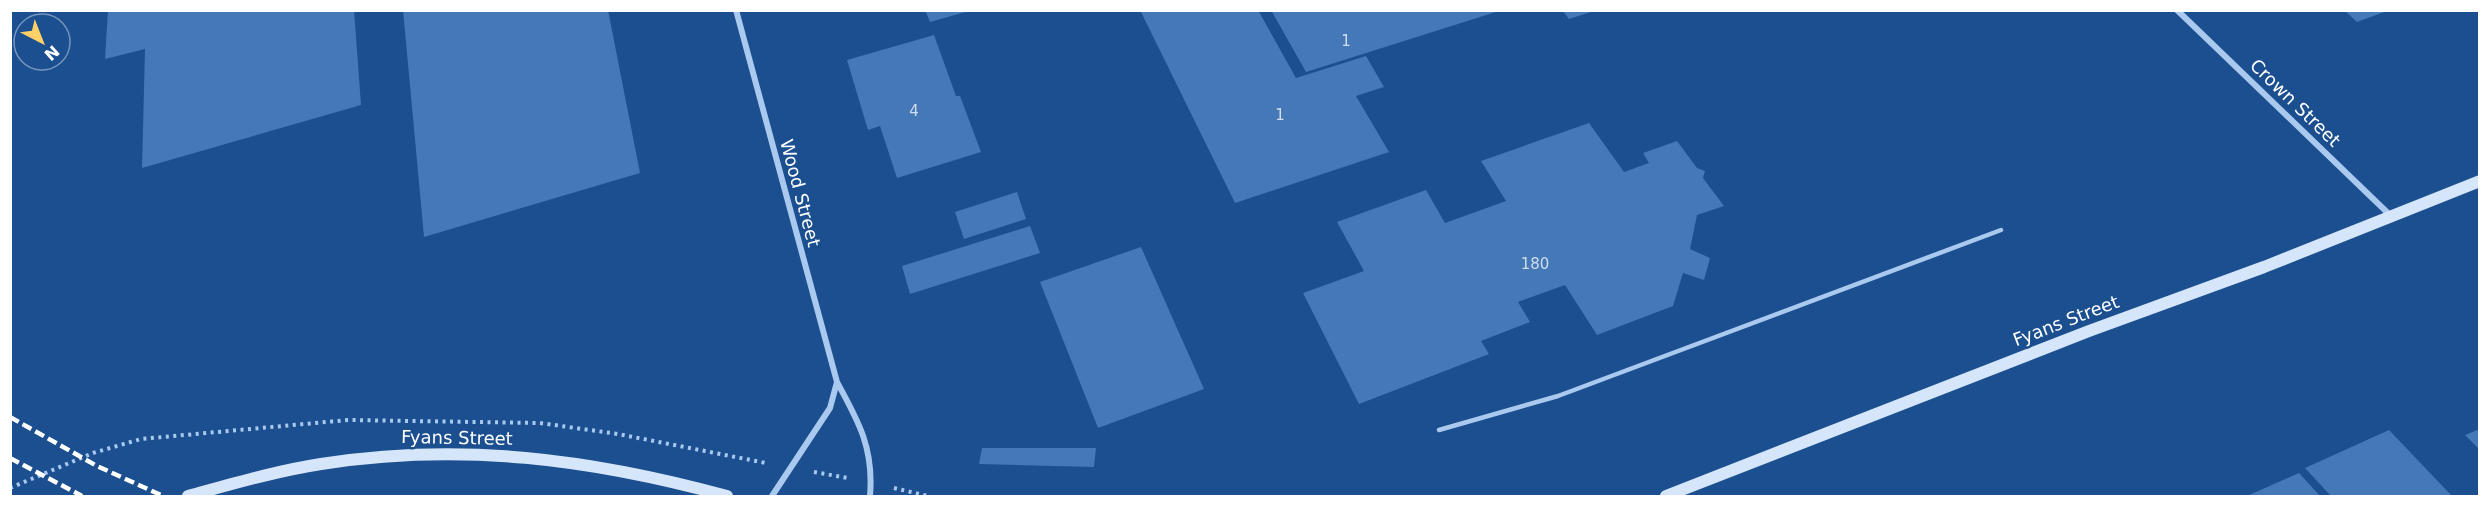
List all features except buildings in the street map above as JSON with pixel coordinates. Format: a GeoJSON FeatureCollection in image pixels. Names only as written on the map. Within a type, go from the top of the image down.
{"type":"FeatureCollection","features":[{"type":"Feature","properties":{"kind":"main road","name":"Fyans Street"},"geometry":{"type":"LineString","coordinates":[[1666,496],[2078,335],[2264,267],[2480,181]]}},
{"type":"Feature","properties":{"kind":"main road","name":"Fyans Street"},"geometry":{"type":"LineString","coordinates":[[188,496],[247,478],[312,465],[368,457],[433,454],[541,458],[585,464],[726,496]]}},
{"type":"Feature","properties":{"kind":"street","name":"Wood Street"},"geometry":{"type":"LineString","coordinates":[[736,10],[837,382],[867,441],[873,471],[870,496]]}},
{"type":"Feature","properties":{"kind":"street","name":"Crown Street"},"geometry":{"type":"LineString","coordinates":[[2177,10],[2393,217]]}},
{"type":"Feature","properties":{"kind":"street"},"geometry":{"type":"LineString","coordinates":[[772,496],[830,408],[837,382]]}},
{"type":"Feature","properties":{"kind":"lane"},"geometry":{"type":"LineString","coordinates":[[1439,430],[1558,396],[2001,230]]}},
{"type":"Feature","properties":{"kind":"path"},"geometry":{"type":"LineString","coordinates":[[730,456],[928,496]]}},
{"type":"Feature","properties":{"kind":"railway"},"geometry":{"type":"LineString","coordinates":[[10,417],[97,466],[163,496]]}},
{"type":"Feature","properties":{"kind":"railway"},"geometry":{"type":"LineString","coordinates":[[10,458],[82,496]]}}]}
